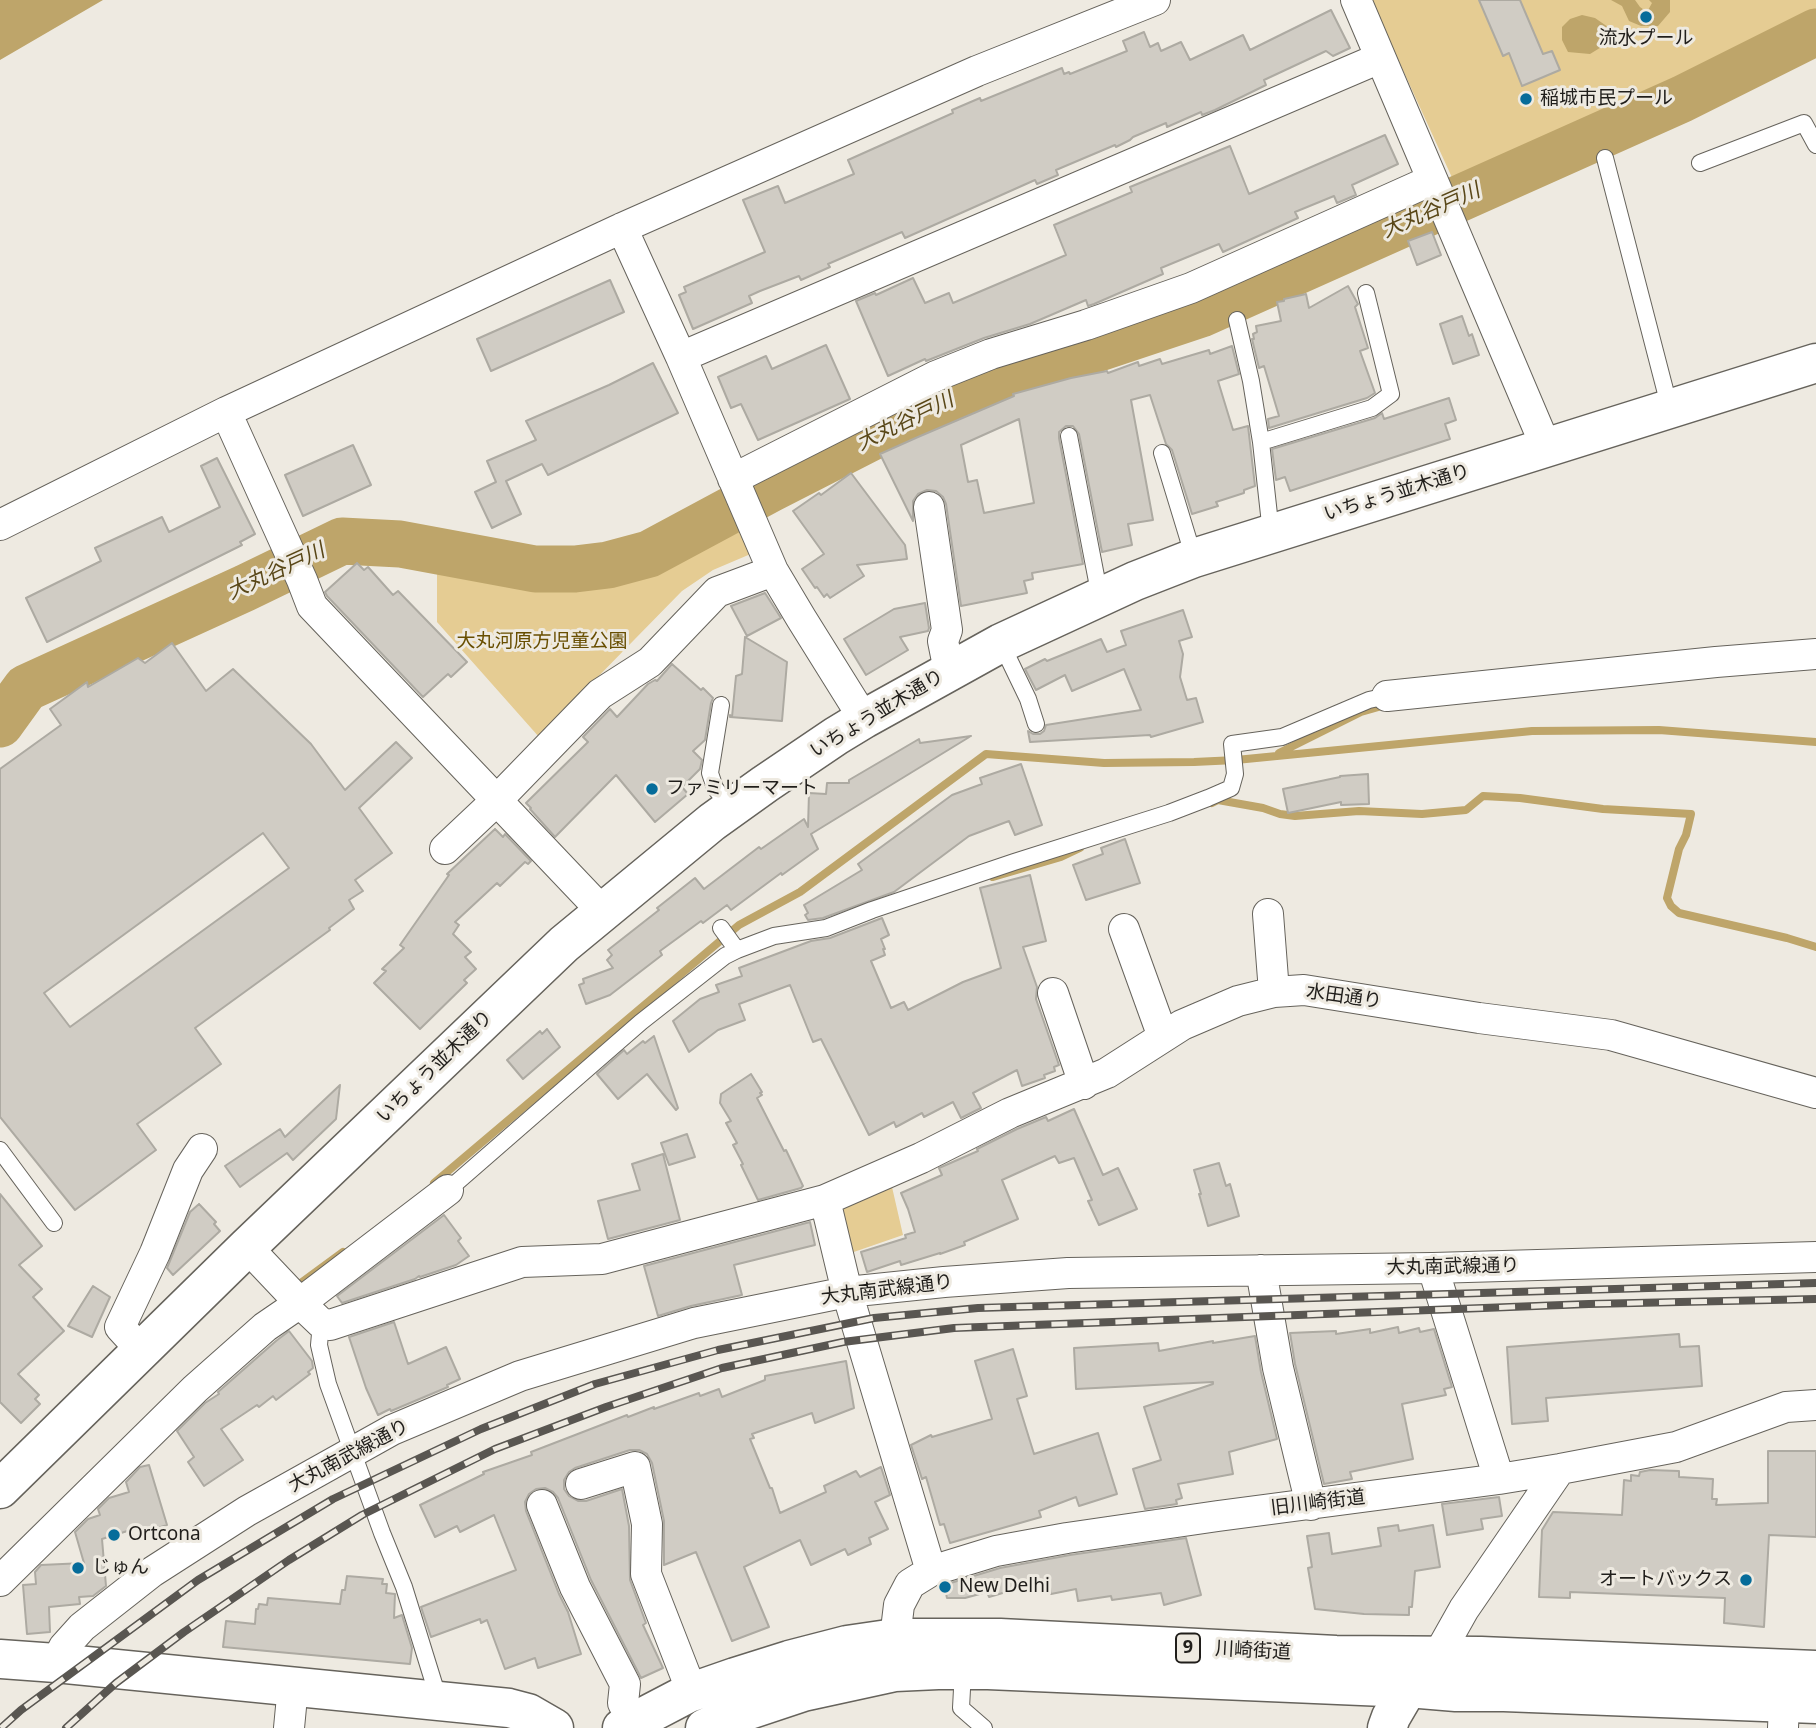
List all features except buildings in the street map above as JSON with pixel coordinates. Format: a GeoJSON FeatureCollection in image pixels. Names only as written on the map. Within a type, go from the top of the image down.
{"type":"FeatureCollection","features":[{"type":"Feature","properties":{"kind":"street"},"geometry":{"type":"LineString","coordinates":[[0,525],[226,412],[622,229],[977,71],[1155,0]]}},
{"type":"Feature","properties":{"kind":"street"},"geometry":{"type":"LineString","coordinates":[[1356,0],[1546,447]]}},
{"type":"Feature","properties":{"kind":"street"},"geometry":{"type":"LineString","coordinates":[[681,357],[1380,58]]}},
{"type":"Feature","properties":{"kind":"street"},"geometry":{"type":"LineString","coordinates":[[739,492],[936,376],[991,354],[1086,325],[1191,288],[1435,186]]}},
{"type":"Feature","properties":{"kind":"street"},"geometry":{"type":"LineString","coordinates":[[622,229],[681,357],[773,571],[864,719]]}},
{"type":"Feature","properties":{"kind":"street","name":"いちょう並木通り"},"geometry":{"type":"LineString","coordinates":[[0,1489],[247,1247],[564,944],[731,809],[864,719],[1001,643],[1100,597],[1194,558],[1816,363]]}},
{"type":"Feature","properties":{"kind":"street"},"geometry":{"type":"LineString","coordinates":[[226,412],[312,606],[602,911]]}},
{"type":"Feature","properties":{"kind":"street"},"geometry":{"type":"LineString","coordinates":[[929,507],[947,630],[943,641],[949,671]]}},
{"type":"Feature","properties":{"kind":"street"},"geometry":{"type":"LineString","coordinates":[[445,849],[496,801],[600,694],[650,662],[717,592],[773,571]]}},
{"type":"Feature","properties":{"kind":"street"},"geometry":{"type":"LineString","coordinates":[[1387,696],[1816,654]]}},
{"type":"Feature","properties":{"kind":"street"},"geometry":{"type":"LineString","coordinates":[[1268,914],[1274,992]]}},
{"type":"Feature","properties":{"kind":"street"},"geometry":{"type":"LineString","coordinates":[[1124,929],[1163,1037]]}},
{"type":"Feature","properties":{"kind":"street","name":"水田通り"},"geometry":{"type":"LineString","coordinates":[[298,1301],[330,1325],[522,1262],[602,1259],[825,1200],[921,1158],[1010,1113],[1115,1069],[1182,1025],[1238,1001],[1274,992],[1304,990],[1479,1018],[1611,1035],[1816,1093]]}},
{"type":"Feature","properties":{"kind":"street"},"geometry":{"type":"LineString","coordinates":[[1053,993],[1084,1084]]}},
{"type":"Feature","properties":{"kind":"street"},"geometry":{"type":"LineString","coordinates":[[141,1350],[120,1327],[155,1253],[188,1170],[202,1149]]}},
{"type":"Feature","properties":{"kind":"street"},"geometry":{"type":"LineString","coordinates":[[0,1581],[195,1389],[265,1327],[447,1190]]}},
{"type":"Feature","properties":{"kind":"street"},"geometry":{"type":"LineString","coordinates":[[825,1200],[847,1292],[931,1571]]}},
{"type":"Feature","properties":{"kind":"street"},"geometry":{"type":"LineString","coordinates":[[247,1247],[298,1301]]}},
{"type":"Feature","properties":{"kind":"street","name":"大丸南武線通り"},"geometry":{"type":"LineString","coordinates":[[56,1663],[64,1647],[82,1627],[152,1572],[247,1511],[392,1430],[520,1376],[695,1323],[847,1292],[1068,1273],[1433,1268],[1816,1257]]}},
{"type":"Feature","properties":{"kind":"street"},"geometry":{"type":"LineString","coordinates":[[1433,1268],[1499,1479]]}},
{"type":"Feature","properties":{"kind":"street"},"geometry":{"type":"LineString","coordinates":[[1261,1270],[1278,1368],[1311,1504]]}},
{"type":"Feature","properties":{"kind":"street","name":"旧川崎街道"},"geometry":{"type":"LineString","coordinates":[[895,1655],[899,1605],[910,1584],[931,1571],[996,1551],[1218,1516],[1560,1469],[1676,1447],[1786,1407],[1816,1405]]}},
{"type":"Feature","properties":{"kind":"street"},"geometry":{"type":"LineString","coordinates":[[581,1483],[635,1467],[648,1524],[646,1574],[692,1692]]}},
{"type":"Feature","properties":{"kind":"street"},"geometry":{"type":"LineString","coordinates":[[1387,1728],[1408,1689],[1437,1657],[1464,1609],[1560,1469]]}},
{"type":"Feature","properties":{"kind":"street"},"geometry":{"type":"LineString","coordinates":[[542,1505],[575,1587],[625,1684],[623,1703],[627,1725]]}},
{"type":"Feature","properties":{"kind":"street","name":"川崎街道"},"geometry":{"type":"LineString","coordinates":[[705,1728],[895,1655],[1000,1638],[1336,1655],[1481,1656],[1816,1670]]}},
{"type":"Feature","properties":{"kind":"street","name":"川崎街道"},"geometry":{"type":"LineString","coordinates":[[627,1725],[692,1692],[789,1660],[847,1645],[963,1670],[1504,1692],[1795,1712]]}},
{"type":"Feature","properties":{"kind":"street"},"geometry":{"type":"LineString","coordinates":[[0,1659],[509,1708],[528,1713],[554,1728]]}},
{"type":"Feature","properties":{"kind":"street"},"geometry":{"type":"LineString","coordinates":[[289,1728],[293,1686]]}},
{"type":"Feature","properties":{"kind":"lane"},"geometry":{"type":"LineString","coordinates":[[1700,163],[1804,123],[1816,145]]}},
{"type":"Feature","properties":{"kind":"lane"},"geometry":{"type":"LineString","coordinates":[[1605,158],[1670,409]]}},
{"type":"Feature","properties":{"kind":"lane"},"geometry":{"type":"LineString","coordinates":[[1261,442],[1372,408],[1391,394],[1366,293]]}},
{"type":"Feature","properties":{"kind":"lane"},"geometry":{"type":"LineString","coordinates":[[1237,320],[1261,442],[1270,533]]}},
{"type":"Feature","properties":{"kind":"lane"},"geometry":{"type":"LineString","coordinates":[[1069,436],[1100,597]]}},
{"type":"Feature","properties":{"kind":"lane"},"geometry":{"type":"LineString","coordinates":[[1163,453],[1194,558]]}},
{"type":"Feature","properties":{"kind":"lane"},"geometry":{"type":"LineString","coordinates":[[1001,643],[1028,699],[1036,724]]}},
{"type":"Feature","properties":{"kind":"lane"},"geometry":{"type":"LineString","coordinates":[[447,1190],[641,1022],[735,947],[774,936],[826,928],[1014,862],[1169,813],[1231,788],[1235,774],[1232,744],[1282,737],[1368,700],[1387,696]]}},
{"type":"Feature","properties":{"kind":"lane"},"geometry":{"type":"LineString","coordinates":[[721,705],[710,773],[715,788],[731,809]]}},
{"type":"Feature","properties":{"kind":"lane"},"geometry":{"type":"LineString","coordinates":[[720,928],[735,947]]}},
{"type":"Feature","properties":{"kind":"lane"},"geometry":{"type":"LineString","coordinates":[[0,1150],[54,1223]]}},
{"type":"Feature","properties":{"kind":"lane"},"geometry":{"type":"LineString","coordinates":[[298,1301],[319,1345],[328,1384],[404,1587],[439,1702]]}},
{"type":"Feature","properties":{"kind":"lane"},"geometry":{"type":"LineString","coordinates":[[963,1670],[961,1708],[984,1728]]}},
{"type":"Feature","properties":{"kind":"green space","name":"稲城市民プール"},"geometry":{"type":"Polygon","coordinates":[[[1371,0],[1816,0],[1816,17],[1454,182],[1371,0]]]}},
{"type":"Feature","properties":{"kind":"green space","name":"大丸河原方児童公園"},"geometry":{"type":"Polygon","coordinates":[[[735,521],[753,553],[713,570],[682,591],[539,737],[437,622],[437,561],[527,577],[572,578],[614,572],[663,556],[735,521]]]}},
{"type":"Feature","properties":{"kind":"green space"},"geometry":{"type":"Polygon","coordinates":[[[892,1187],[903,1235],[848,1254],[841,1208],[892,1187]]]}},
{"type":"Feature","properties":{"kind":"shaded area"},"geometry":{"type":"Polygon","coordinates":[[[0,0],[103,0],[0,60],[0,0]]]}},
{"type":"Feature","properties":{"kind":"shaded area","name":"流水プール"},"geometry":{"type":"Polygon","coordinates":[[[1611,0],[1635,0],[1647,12],[1652,3],[1649,0],[1670,0],[1670,12],[1658,26],[1641,26],[1629,21],[1622,6],[1611,0]]]}},
{"type":"Feature","properties":{"kind":"shaded area"},"geometry":{"type":"Polygon","coordinates":[[[1582,15],[1595,18],[1608,27],[1612,37],[1590,54],[1568,52],[1562,40],[1562,27],[1570,19],[1582,15]]]}},
{"type":"Feature","properties":{"kind":"waterway","name":"大丸谷戸川"},"geometry":{"type":"LineString","coordinates":[[0,724],[26,688],[342,541],[400,544],[535,569],[575,569],[608,565],[649,554],[946,399],[1201,314],[1682,99],[1816,32]]}},
{"type":"Feature","properties":{"kind":"waterway"},"geometry":{"type":"LineString","coordinates":[[1279,753],[1361,712],[1389,704]]}},
{"type":"Feature","properties":{"kind":"waterway"},"geometry":{"type":"LineString","coordinates":[[434,1183],[739,925],[800,892],[986,754],[1104,763],[1194,762],[1532,731],[1659,730],[1816,742]]}},
{"type":"Feature","properties":{"kind":"waterway"},"geometry":{"type":"LineString","coordinates":[[1212,803],[1218,800],[1295,816],[1359,811],[1422,814],[1466,810],[1483,796],[1603,809],[1691,814],[1667,898],[1671,906],[1679,913],[1816,947]]}},
{"type":"Feature","properties":{"kind":"waterway"},"geometry":{"type":"LineString","coordinates":[[993,877],[1061,857],[1080,848]]}},
{"type":"Feature","properties":{"kind":"waterway"},"geometry":{"type":"LineString","coordinates":[[294,1288],[343,1252]]}},
{"type":"Feature","properties":{"kind":"railway"},"geometry":{"type":"LineString","coordinates":[[1,1728],[21,1710],[198,1580],[333,1499],[481,1429],[595,1384],[718,1350],[874,1318],[978,1308],[1816,1283]]}},
{"type":"Feature","properties":{"kind":"railway"},"geometry":{"type":"LineString","coordinates":[[66,1728],[116,1683],[184,1632],[289,1560],[362,1515],[495,1449],[606,1407],[722,1368],[843,1342],[954,1328],[1589,1304],[1816,1299]]}},
{"type":"Feature","properties":{"kind":"place","name":"流水プール"},"geometry":{"type":"Point","coordinates":[1646,17]}},
{"type":"Feature","properties":{"kind":"place","name":"稲城市民プール"},"geometry":{"type":"Point","coordinates":[1526,99]}},
{"type":"Feature","properties":{"kind":"place","name":"ファミリーマート"},"geometry":{"type":"Point","coordinates":[652,789]}},
{"type":"Feature","properties":{"kind":"place","name":"Ortcona"},"geometry":{"type":"Point","coordinates":[114,1535]}},
{"type":"Feature","properties":{"kind":"place","name":"じゅん"},"geometry":{"type":"Point","coordinates":[78,1568]}},
{"type":"Feature","properties":{"kind":"place","name":"オートバックス"},"geometry":{"type":"Point","coordinates":[1746,1580]}},
{"type":"Feature","properties":{"kind":"place","name":"New Delhi"},"geometry":{"type":"Point","coordinates":[945,1587]}}]}
